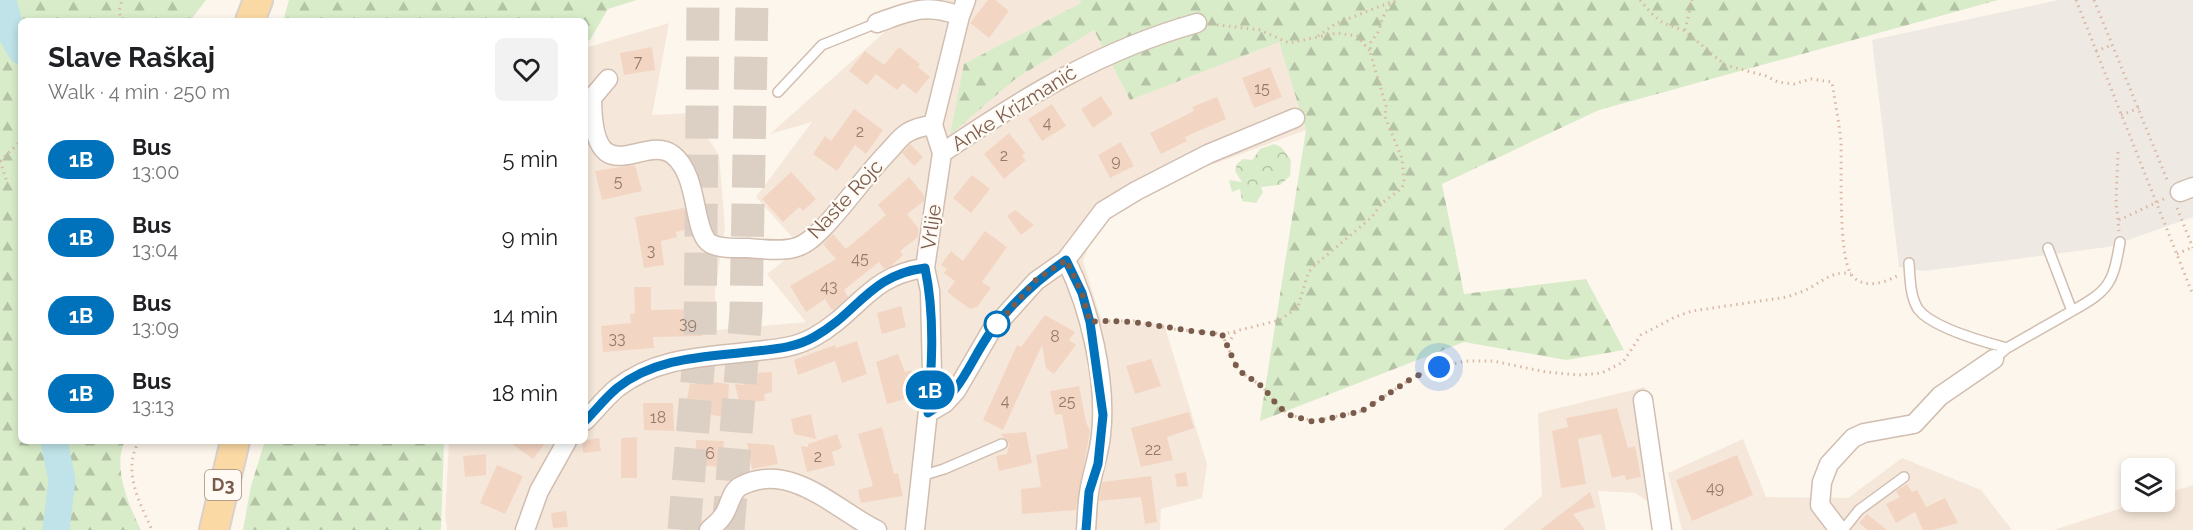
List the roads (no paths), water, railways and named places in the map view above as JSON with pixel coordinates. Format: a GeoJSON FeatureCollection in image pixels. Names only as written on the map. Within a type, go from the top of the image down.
{"type":"FeatureCollection","features":[{"type":"Feature","properties":{"kind":"main road"},"geometry":{"type":"LineString","coordinates":[[251,18],[258,0]]}},
{"type":"Feature","properties":{"kind":"main road","name":"D3"},"geometry":{"type":"LineString","coordinates":[[214,530],[234,444]]}},
{"type":"Feature","properties":{"kind":"street"},"geometry":{"type":"LineString","coordinates":[[877,23],[917,9],[963,8],[933,125]]}},
{"type":"Feature","properties":{"kind":"street","name":"Anke Krizmanić"},"geometry":{"type":"LineString","coordinates":[[942,153],[1023,99],[1085,64],[1161,33],[1197,23]]}},
{"type":"Feature","properties":{"kind":"street","name":"Naste Rojc"},"geometry":{"type":"LineString","coordinates":[[608,80],[592,98],[596,136],[606,150],[615,156],[625,157],[663,149],[672,154],[682,163],[694,189],[703,235],[710,243],[723,247],[778,249],[799,246],[833,217],[905,133],[933,125]]}},
{"type":"Feature","properties":{"kind":"street"},"geometry":{"type":"LineString","coordinates":[[928,413],[945,403],[956,391],[992,331],[1036,280],[1066,260],[1090,225],[1111,206],[1208,154],[1295,118]]}},
{"type":"Feature","properties":{"kind":"street","name":"Vrlije"},"geometry":{"type":"LineString","coordinates":[[915,530],[932,374],[930,303],[925,268],[942,153],[933,125]]}},
{"type":"Feature","properties":{"kind":"street"},"geometry":{"type":"LineString","coordinates":[[1066,260],[1082,293],[1090,322],[1103,415],[1098,464],[1089,492],[1086,530]]}},
{"type":"Feature","properties":{"kind":"street"},"geometry":{"type":"LineString","coordinates":[[588,419],[616,389],[639,374],[676,360],[791,347],[816,336],[879,283],[904,270],[925,268]]}},
{"type":"Feature","properties":{"kind":"street"},"geometry":{"type":"LineString","coordinates":[[1841,530],[1820,505],[1822,482],[1829,464],[1843,446],[1864,433],[1914,424],[1940,396],[2000,353]]}},
{"type":"Feature","properties":{"kind":"street"},"geometry":{"type":"LineString","coordinates":[[1643,400],[1662,530]]}},
{"type":"Feature","properties":{"kind":"street"},"geometry":{"type":"LineString","coordinates":[[525,530],[538,491],[565,444]]}},
{"type":"Feature","properties":{"kind":"street"},"geometry":{"type":"LineString","coordinates":[[709,530],[723,516],[734,492],[741,486],[765,480],[795,482],[878,530]]}},
{"type":"Feature","properties":{"kind":"lane"},"geometry":{"type":"LineString","coordinates":[[778,92],[822,45],[877,23]]}},
{"type":"Feature","properties":{"kind":"lane"},"geometry":{"type":"LineString","coordinates":[[1910,267],[1914,297],[1923,314],[1935,323],[2000,353],[2099,295],[2114,275],[2120,242]]}},
{"type":"Feature","properties":{"kind":"lane"},"geometry":{"type":"LineString","coordinates":[[2048,248],[2072,311]]}},
{"type":"Feature","properties":{"kind":"lane"},"geometry":{"type":"LineString","coordinates":[[921,476],[944,469],[1002,444]]}},
{"type":"Feature","properties":{"kind":"lane"},"geometry":{"type":"LineString","coordinates":[[1841,530],[1859,510],[1904,477]]}},
{"type":"Feature","properties":{"kind":"waterway"},"geometry":{"type":"LineString","coordinates":[[3,0],[12,35],[18,46]]}},
{"type":"Feature","properties":{"kind":"waterway"},"geometry":{"type":"LineString","coordinates":[[55,444],[62,480],[56,530]]}},
{"type":"Feature","properties":{"kind":"tunnel"},"geometry":{"type":"LineString","coordinates":[[684,530],[700,347],[703,0]]}},
{"type":"Feature","properties":{"kind":"tunnel"},"geometry":{"type":"LineString","coordinates":[[728,530],[746,312],[752,0]]}}]}
